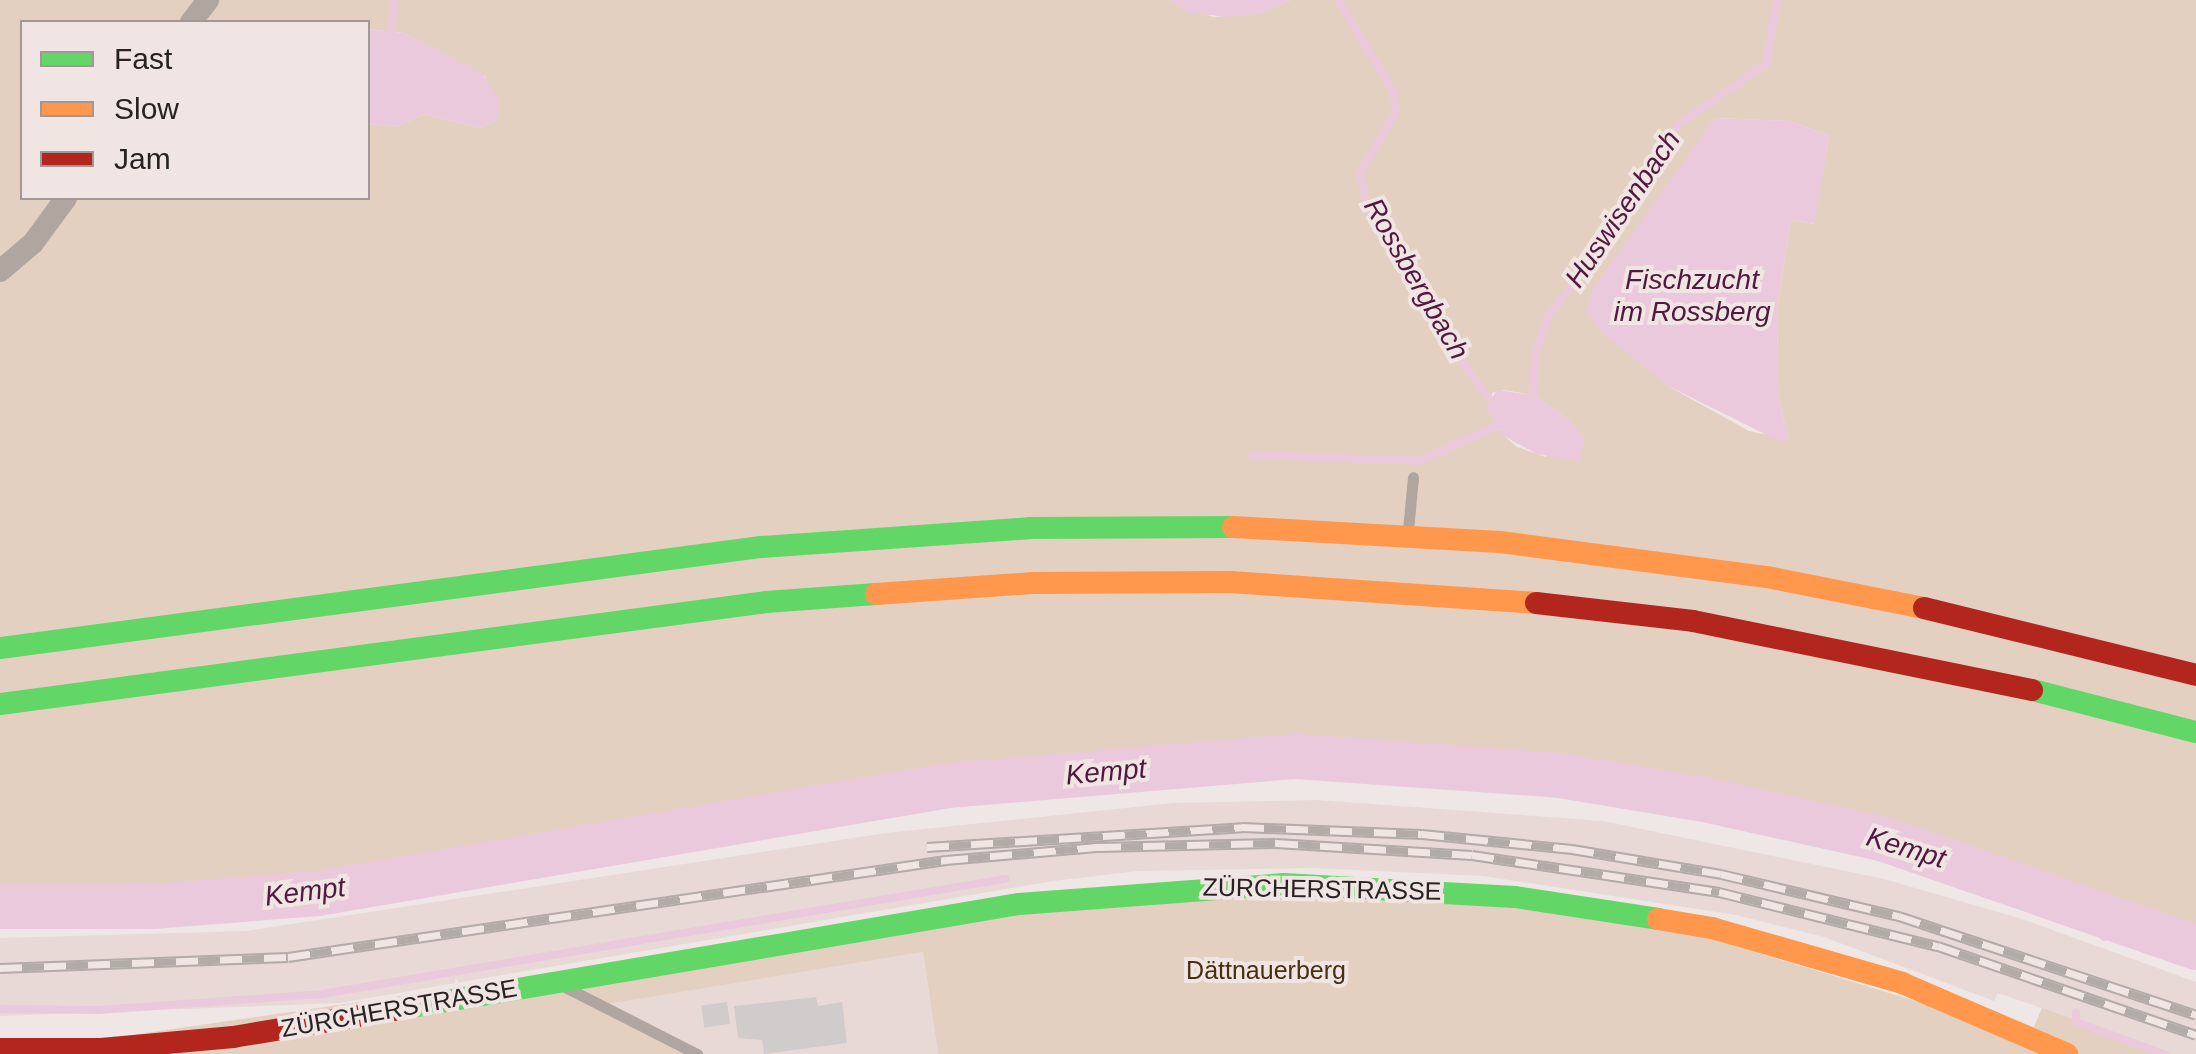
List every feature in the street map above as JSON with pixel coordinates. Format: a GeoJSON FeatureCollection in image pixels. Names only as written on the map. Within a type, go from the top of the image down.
{"type":"FeatureCollection","features":[{"type":"Feature","properties":{"kind":"main road"},"geometry":{"type":"LineString","coordinates":[[0,648],[862,538],[1098,526],[1408,534],[1634,557],[1817,586],[2196,675]]}},
{"type":"Feature","properties":{"kind":"main road"},"geometry":{"type":"LineString","coordinates":[[0,704],[766,602],[1032,583],[1214,582],[1428,591],[1693,620],[1953,670],[2196,732]]}},
{"type":"Feature","properties":{"kind":"main road","name":"ZÜRCHERSTRASSE"},"geometry":{"type":"LineString","coordinates":[[0,1048],[217,1039],[1101,894],[1251,885],[1416,888],[1598,907],[1761,939],[1918,989],[2067,1054]]}},
{"type":"Feature","properties":{"kind":"street"},"geometry":{"type":"LineString","coordinates":[[193,20],[208,0]]}},
{"type":"Feature","properties":{"kind":"street"},"geometry":{"type":"LineString","coordinates":[[0,271],[33,243],[65,200]]}},
{"type":"Feature","properties":{"kind":"lane"},"geometry":{"type":"LineString","coordinates":[[1408,534],[1413,477]]}},
{"type":"Feature","properties":{"kind":"lane"},"geometry":{"type":"LineString","coordinates":[[559,980],[585,1002],[697,1054]]}},
{"type":"Feature","properties":{"kind":"shaded area"},"geometry":{"type":"Polygon","coordinates":[[[1317,800],[1603,821],[1884,879],[2022,919],[2196,982],[2196,1054],[2173,1054],[1998,993],[1994,1001],[1824,937],[1736,915],[1483,876],[1313,868],[1138,871],[1053,881],[339,1003],[0,1016],[0,938],[246,931],[886,833],[1173,803],[1317,800]]]}},
{"type":"Feature","properties":{"kind":"shaded area"},"geometry":{"type":"Polygon","coordinates":[[[923,952],[938,1054],[697,1054],[593,1006],[923,952]]]}},
{"type":"Feature","properties":{"kind":"green space"},"geometry":{"type":"Polygon","coordinates":[[[0,0],[1169,0],[1213,17],[1266,12],[1291,0],[2196,0],[2196,961],[1890,856],[1678,807],[1433,784],[1318,745],[1182,748],[977,768],[357,875],[106,896],[0,891],[0,0]],[[1715,118],[1586,311],[1668,386],[1749,431],[1789,439],[1777,392],[1778,302],[1791,220],[1814,224],[1829,136],[1790,121],[1715,118]],[[1504,390],[1492,393],[1494,427],[1517,447],[1546,457],[1569,420],[1533,395],[1504,390]]]}},
{"type":"Feature","properties":{"kind":"green space","name":"Dättnauerberg"},"geometry":{"type":"Polygon","coordinates":[[[1118,892],[1614,909],[2030,1036],[2042,1008],[2173,1054],[938,1054],[923,952],[595,1006],[697,1054],[0,1054],[1118,892]]]}},
{"type":"Feature","properties":{"kind":"water"},"geometry":{"type":"Polygon","coordinates":[[[1169,0],[1291,0],[1266,12],[1228,17],[1190,13],[1169,0]]]}},
{"type":"Feature","properties":{"kind":"water"},"geometry":{"type":"Polygon","coordinates":[[[370,29],[404,33],[482,73],[499,99],[497,120],[480,128],[424,114],[396,127],[370,124],[370,29]]]}},
{"type":"Feature","properties":{"kind":"water","name":"Fischzucht im Rossberg"},"geometry":{"type":"Polygon","coordinates":[[[1715,118],[1790,121],[1829,136],[1815,224],[1791,220],[1778,302],[1777,392],[1789,439],[1783,443],[1668,386],[1602,333],[1586,311],[1593,288],[1715,118]]]}},
{"type":"Feature","properties":{"kind":"water"},"geometry":{"type":"Polygon","coordinates":[[[1497,390],[1533,395],[1569,420],[1585,438],[1579,461],[1537,454],[1500,434],[1486,407],[1497,390]]]}},
{"type":"Feature","properties":{"kind":"building"},"geometry":{"type":"Polygon","coordinates":[[[816,997],[818,1006],[842,1002],[847,1043],[764,1054],[762,1040],[738,1038],[734,1006],[816,997]]]}},
{"type":"Feature","properties":{"kind":"building"},"geometry":{"type":"Polygon","coordinates":[[[727,1002],[730,1024],[704,1027],[701,1006],[727,1002]]]}},
{"type":"Feature","properties":{"kind":"waterway"},"geometry":{"type":"LineString","coordinates":[[391,30],[394,0]]}},
{"type":"Feature","properties":{"kind":"waterway","name":"Rossbergbach"},"geometry":{"type":"LineString","coordinates":[[1338,0],[1394,93],[1395,114],[1360,172],[1367,208],[1441,332],[1488,397]]}},
{"type":"Feature","properties":{"kind":"waterway","name":"Huswisenbach"},"geometry":{"type":"LineString","coordinates":[[1533,395],[1535,354],[1549,315],[1613,231],[1647,165],[1679,124],[1766,64],[1777,0]]}},
{"type":"Feature","properties":{"kind":"waterway"},"geometry":{"type":"LineString","coordinates":[[1252,455],[1420,461],[1494,427]]}},
{"type":"Feature","properties":{"kind":"waterway","name":"Kempt"},"geometry":{"type":"LineString","coordinates":[[0,906],[152,906],[317,893],[948,785],[1296,756],[1560,775],[1704,799],[1884,839],[2196,947]]}},
{"type":"Feature","properties":{"kind":"waterway"},"geometry":{"type":"LineString","coordinates":[[0,1009],[99,1010],[322,994],[1005,879]]}},
{"type":"Feature","properties":{"kind":"waterway"},"geometry":{"type":"LineString","coordinates":[[2104,937],[2110,915]]}},
{"type":"Feature","properties":{"kind":"waterway"},"geometry":{"type":"LineString","coordinates":[[2076,1013],[2076,1022],[2164,1054]]}},
{"type":"Feature","properties":{"kind":"railway"},"geometry":{"type":"LineString","coordinates":[[927,847],[1242,827],[1422,834],[1572,849],[1721,874],[1899,916],[2196,1015]]}},
{"type":"Feature","properties":{"kind":"railway"},"geometry":{"type":"LineString","coordinates":[[0,968],[288,957],[946,860],[1099,847],[1276,843],[1472,855],[1719,892],[1938,946],[2196,1035]]}},
{"type":"Feature","properties":{"kind":"traffic: fast"},"geometry":{"type":"LineString","coordinates":[[0,648],[761,547],[1031,528],[1233,527]]}},
{"type":"Feature","properties":{"kind":"traffic: fast"},"geometry":{"type":"LineString","coordinates":[[0,704],[766,602],[876,594]]}},
{"type":"Feature","properties":{"kind":"traffic: fast"},"geometry":{"type":"LineString","coordinates":[[2032,690],[2196,732]]}},
{"type":"Feature","properties":{"kind":"traffic: fast"},"geometry":{"type":"LineString","coordinates":[[400,1009],[1019,904],[1284,884],[1515,897],[1658,919]]}},
{"type":"Feature","properties":{"kind":"traffic: slow"},"geometry":{"type":"LineString","coordinates":[[1233,527],[1500,542],[1767,577],[1924,608]]}},
{"type":"Feature","properties":{"kind":"traffic: slow"},"geometry":{"type":"LineString","coordinates":[[876,594],[1032,583],[1230,582],[1536,603]]}},
{"type":"Feature","properties":{"kind":"traffic: slow"},"geometry":{"type":"LineString","coordinates":[[1658,919],[1712,928],[1902,983],[2067,1054]]}},
{"type":"Feature","properties":{"kind":"traffic: jam"},"geometry":{"type":"LineString","coordinates":[[1536,603],[1693,621],[2032,690]]}},
{"type":"Feature","properties":{"kind":"traffic: jam"},"geometry":{"type":"LineString","coordinates":[[1924,608],[2196,675]]}},
{"type":"Feature","properties":{"kind":"traffic: jam"},"geometry":{"type":"LineString","coordinates":[[0,1049],[101,1049],[233,1037],[400,1009]]}}]}
